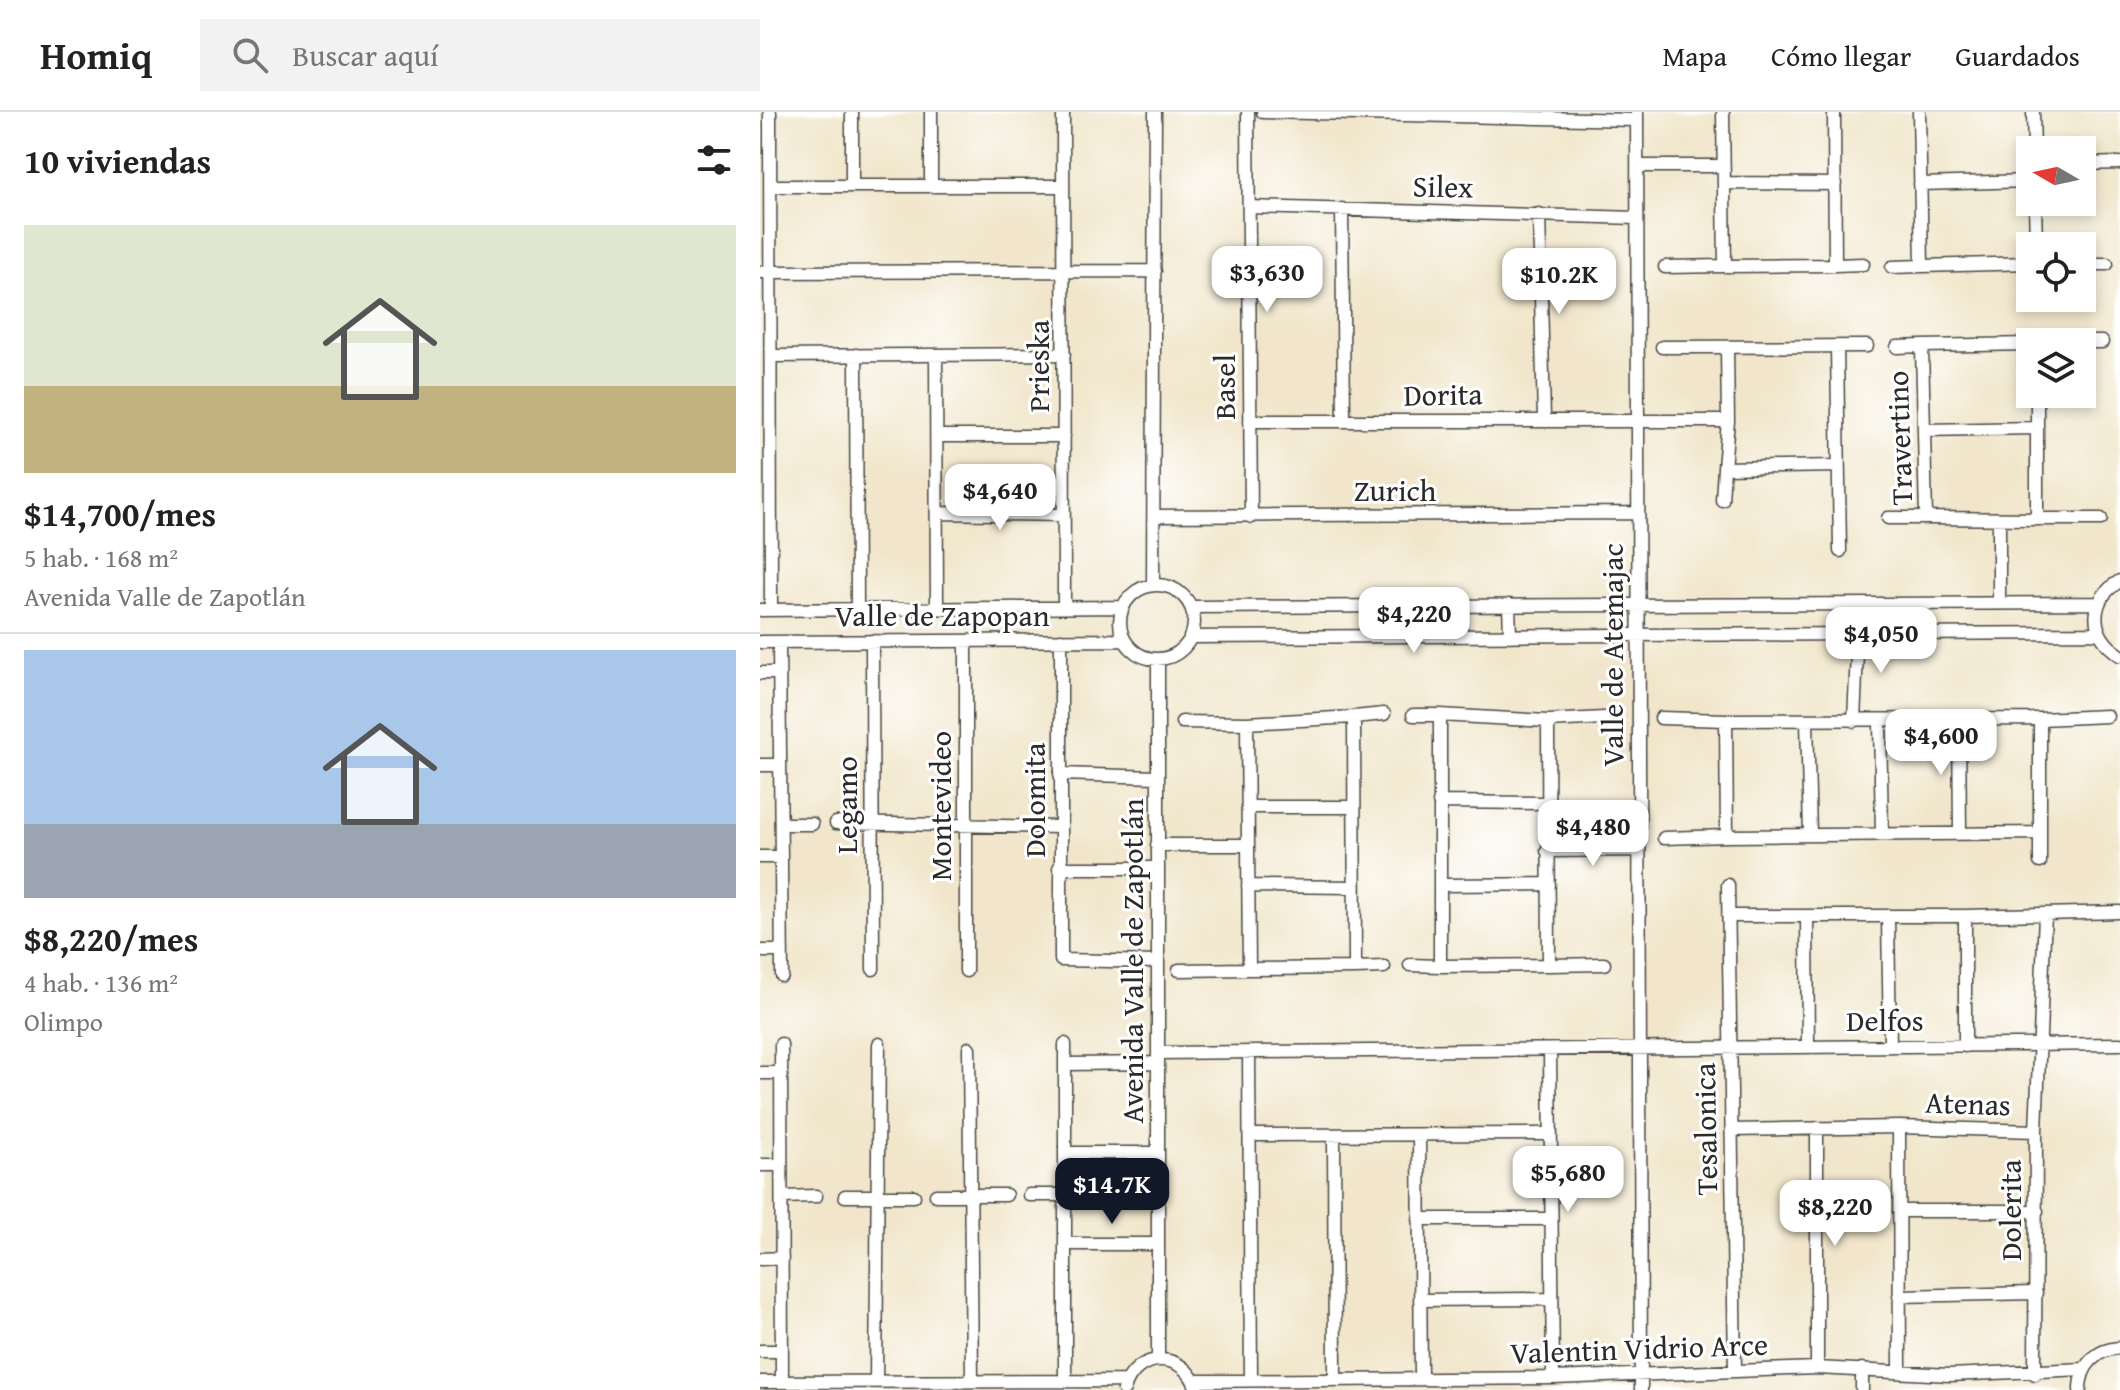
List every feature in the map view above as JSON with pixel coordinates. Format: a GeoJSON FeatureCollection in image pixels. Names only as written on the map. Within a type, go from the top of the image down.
{"type":"FeatureCollection","features":[{"type":"Feature","properties":{"kind":"street"},"geometry":{"type":"LineString","coordinates":[[766,610],[772,356],[766,272],[770,112]]}},
{"type":"Feature","properties":{"kind":"street"},"geometry":{"type":"LineString","coordinates":[[852,112],[852,186]]}},
{"type":"Feature","properties":{"kind":"street"},"geometry":{"type":"LineString","coordinates":[[931,112],[931,185]]}},
{"type":"Feature","properties":{"kind":"street","name":"Prieska"},"geometry":{"type":"LineString","coordinates":[[1063,112],[1064,607]]}},
{"type":"Feature","properties":{"kind":"street"},"geometry":{"type":"LineString","coordinates":[[1153,584],[1155,112]]}},
{"type":"Feature","properties":{"kind":"street","name":"Basel"},"geometry":{"type":"LineString","coordinates":[[1248,112],[1251,517]]}},
{"type":"Feature","properties":{"kind":"street"},"geometry":{"type":"LineString","coordinates":[[1263,112],[1637,116]]}},
{"type":"Feature","properties":{"kind":"street"},"geometry":{"type":"LineString","coordinates":[[1723,112],[1725,266]]}},
{"type":"Feature","properties":{"kind":"street"},"geometry":{"type":"LineString","coordinates":[[1834,112],[1835,265]]}},
{"type":"Feature","properties":{"kind":"street"},"geometry":{"type":"LineString","coordinates":[[1919,112],[1922,266]]}},
{"type":"Feature","properties":{"kind":"street"},"geometry":{"type":"LineString","coordinates":[[2033,112],[2034,136]]}},
{"type":"Feature","properties":{"kind":"street","name":"Valle de Atemajac"},"geometry":{"type":"LineString","coordinates":[[1637,116],[1641,1390]]}},
{"type":"Feature","properties":{"kind":"street"},"geometry":{"type":"LineString","coordinates":[[2096,164],[2120,163]]}},
{"type":"Feature","properties":{"kind":"street"},"geometry":{"type":"LineString","coordinates":[[1637,166],[1723,166]]}},
{"type":"Feature","properties":{"kind":"street"},"geometry":{"type":"LineString","coordinates":[[1920,184],[2016,181]]}},
{"type":"Feature","properties":{"kind":"street"},"geometry":{"type":"LineString","coordinates":[[1724,183],[1835,184]]}},
{"type":"Feature","properties":{"kind":"street"},"geometry":{"type":"LineString","coordinates":[[770,186],[1063,186]]}},
{"type":"Feature","properties":{"kind":"street","name":"Silex"},"geometry":{"type":"LineString","coordinates":[[1249,207],[1637,218]]}},
{"type":"Feature","properties":{"kind":"street"},"geometry":{"type":"LineString","coordinates":[[1342,209],[1344,421]]}},
{"type":"Feature","properties":{"kind":"street"},"geometry":{"type":"LineString","coordinates":[[1539,214],[1544,419]]}},
{"type":"Feature","properties":{"kind":"street"},"geometry":{"type":"LineString","coordinates":[[1892,267],[2016,263]]}},
{"type":"Feature","properties":{"kind":"street"},"geometry":{"type":"LineString","coordinates":[[1665,267],[1863,264]]}},
{"type":"Feature","properties":{"kind":"street"},"geometry":{"type":"LineString","coordinates":[[2096,264],[2107,264]]}},
{"type":"Feature","properties":{"kind":"street"},"geometry":{"type":"LineString","coordinates":[[766,272],[1155,271]]}},
{"type":"Feature","properties":{"kind":"street"},"geometry":{"type":"LineString","coordinates":[[2096,342],[2102,342]]}},
{"type":"Feature","properties":{"kind":"street","name":"Travertino"},"geometry":{"type":"LineString","coordinates":[[2016,344],[1922,346],[1926,518],[2101,519]]}},
{"type":"Feature","properties":{"kind":"street"},"geometry":{"type":"LineString","coordinates":[[1662,347],[1867,346]]}},
{"type":"Feature","properties":{"kind":"street"},"geometry":{"type":"LineString","coordinates":[[1897,347],[1922,346]]}},
{"type":"Feature","properties":{"kind":"street"},"geometry":{"type":"LineString","coordinates":[[1837,347],[1840,551]]}},
{"type":"Feature","properties":{"kind":"street"},"geometry":{"type":"LineString","coordinates":[[1722,500],[1728,421],[1727,348]]}},
{"type":"Feature","properties":{"kind":"street"},"geometry":{"type":"LineString","coordinates":[[772,356],[1064,354]]}},
{"type":"Feature","properties":{"kind":"street"},"geometry":{"type":"LineString","coordinates":[[856,355],[857,608]]}},
{"type":"Feature","properties":{"kind":"street"},"geometry":{"type":"LineString","coordinates":[[936,355],[937,608]]}},
{"type":"Feature","properties":{"kind":"street"},"geometry":{"type":"LineString","coordinates":[[2037,408],[2037,519]]}},
{"type":"Feature","properties":{"kind":"street","name":"Dorita"},"geometry":{"type":"LineString","coordinates":[[1250,421],[1728,421]]}},
{"type":"Feature","properties":{"kind":"street"},"geometry":{"type":"LineString","coordinates":[[1924,430],[2037,428]]}},
{"type":"Feature","properties":{"kind":"street"},"geometry":{"type":"LineString","coordinates":[[938,436],[1064,436]]}},
{"type":"Feature","properties":{"kind":"street"},"geometry":{"type":"LineString","coordinates":[[1724,468],[1837,466]]}},
{"type":"Feature","properties":{"kind":"street"},"geometry":{"type":"LineString","coordinates":[[938,513],[1064,515]]}},
{"type":"Feature","properties":{"kind":"street","name":"Zurich"},"geometry":{"type":"LineString","coordinates":[[1154,516],[1637,513]]}},
{"type":"Feature","properties":{"kind":"street"},"geometry":{"type":"LineString","coordinates":[[1888,518],[1926,518]]}},
{"type":"Feature","properties":{"kind":"street"},"geometry":{"type":"LineString","coordinates":[[1999,519],[1999,603]]}},
{"type":"Feature","properties":{"kind":"street"},"geometry":{"type":"LineString","coordinates":[[2120,581],[2106,590],[2098,603],[2095,618],[2098,633],[2107,646],[2120,655]]}},
{"type":"Feature","properties":{"kind":"street"},"geometry":{"type":"LineString","coordinates":[[1153,584],[1168,586],[1182,594],[1191,607],[1194,622],[1190,637],[1182,648],[1158,659],[1133,650],[1120,629],[1123,607],[1130,596],[1153,584]]}},
{"type":"Feature","properties":{"kind":"street"},"geometry":{"type":"LineString","coordinates":[[1191,607],[2098,603]]}},
{"type":"Feature","properties":{"kind":"street"},"geometry":{"type":"LineString","coordinates":[[1509,605],[1510,636]]}},
{"type":"Feature","properties":{"kind":"street"},"geometry":{"type":"LineString","coordinates":[[1858,721],[1859,606]]}},
{"type":"Feature","properties":{"kind":"street","name":"Valle de Zapopan"},"geometry":{"type":"LineString","coordinates":[[766,610],[1123,607]]}},
{"type":"Feature","properties":{"kind":"street"},"geometry":{"type":"LineString","coordinates":[[1190,637],[2098,633]]}},
{"type":"Feature","properties":{"kind":"street","name":"Dolomita"},"geometry":{"type":"LineString","coordinates":[[1061,640],[1061,960],[1158,962]]}},
{"type":"Feature","properties":{"kind":"street","name":"Valle de Zapopan"},"geometry":{"type":"LineString","coordinates":[[760,642],[1124,640]]}},
{"type":"Feature","properties":{"kind":"street","name":"Legamo"},"geometry":{"type":"LineString","coordinates":[[872,641],[873,969]]}},
{"type":"Feature","properties":{"kind":"street","name":"Montevideo"},"geometry":{"type":"LineString","coordinates":[[966,641],[966,971]]}},
{"type":"Feature","properties":{"kind":"street"},"geometry":{"type":"LineString","coordinates":[[779,642],[782,976]]}},
{"type":"Feature","properties":{"kind":"street","name":"Avenida Valle de Zapotlán"},"geometry":{"type":"LineString","coordinates":[[1158,659],[1158,1359]]}},
{"type":"Feature","properties":{"kind":"street"},"geometry":{"type":"LineString","coordinates":[[760,673],[779,673]]}},
{"type":"Feature","properties":{"kind":"street"},"geometry":{"type":"LineString","coordinates":[[1182,722],[1247,723],[1384,714]]}},
{"type":"Feature","properties":{"kind":"street"},"geometry":{"type":"LineString","coordinates":[[1413,715],[1548,721],[1604,718]]}},
{"type":"Feature","properties":{"kind":"street"},"geometry":{"type":"LineString","coordinates":[[1440,715],[1440,966]]}},
{"type":"Feature","properties":{"kind":"street"},"geometry":{"type":"LineString","coordinates":[[1661,718],[1880,722],[2107,716]]}},
{"type":"Feature","properties":{"kind":"street"},"geometry":{"type":"LineString","coordinates":[[1354,717],[1355,968]]}},
{"type":"Feature","properties":{"kind":"street"},"geometry":{"type":"LineString","coordinates":[[2040,719],[2040,862]]}},
{"type":"Feature","properties":{"kind":"street"},"geometry":{"type":"LineString","coordinates":[[1726,720],[1727,836]]}},
{"type":"Feature","properties":{"kind":"street"},"geometry":{"type":"LineString","coordinates":[[1959,720],[1960,833]]}},
{"type":"Feature","properties":{"kind":"street"},"geometry":{"type":"LineString","coordinates":[[1548,721],[1549,965]]}},
{"type":"Feature","properties":{"kind":"street"},"geometry":{"type":"LineString","coordinates":[[1807,721],[1810,834]]}},
{"type":"Feature","properties":{"kind":"street"},"geometry":{"type":"LineString","coordinates":[[1880,722],[1882,833]]}},
{"type":"Feature","properties":{"kind":"street"},"geometry":{"type":"LineString","coordinates":[[1247,723],[1249,969]]}},
{"type":"Feature","properties":{"kind":"street"},"geometry":{"type":"LineString","coordinates":[[760,765],[780,765]]}},
{"type":"Feature","properties":{"kind":"street"},"geometry":{"type":"LineString","coordinates":[[1060,774],[1157,777]]}},
{"type":"Feature","properties":{"kind":"street"},"geometry":{"type":"LineString","coordinates":[[1439,802],[1548,803]]}},
{"type":"Feature","properties":{"kind":"street"},"geometry":{"type":"LineString","coordinates":[[1248,807],[1353,807]]}},
{"type":"Feature","properties":{"kind":"street"},"geometry":{"type":"LineString","coordinates":[[836,823],[1060,827]]}},
{"type":"Feature","properties":{"kind":"street"},"geometry":{"type":"LineString","coordinates":[[781,824],[812,824]]}},
{"type":"Feature","properties":{"kind":"street"},"geometry":{"type":"LineString","coordinates":[[1664,838],[2040,833]]}},
{"type":"Feature","properties":{"kind":"street"},"geometry":{"type":"LineString","coordinates":[[1547,836],[1638,836]]}},
{"type":"Feature","properties":{"kind":"street"},"geometry":{"type":"LineString","coordinates":[[1157,845],[1248,845]]}},
{"type":"Feature","properties":{"kind":"street"},"geometry":{"type":"LineString","coordinates":[[1547,851],[1638,850]]}},
{"type":"Feature","properties":{"kind":"street"},"geometry":{"type":"LineString","coordinates":[[760,857],[780,857]]}},
{"type":"Feature","properties":{"kind":"street"},"geometry":{"type":"LineString","coordinates":[[1059,868],[1157,868]]}},
{"type":"Feature","properties":{"kind":"street"},"geometry":{"type":"LineString","coordinates":[[1440,885],[1549,884]]}},
{"type":"Feature","properties":{"kind":"street","name":"Tesalonica"},"geometry":{"type":"LineString","coordinates":[[1728,885],[1735,1371]]}},
{"type":"Feature","properties":{"kind":"street"},"geometry":{"type":"LineString","coordinates":[[1248,886],[1354,887]]}},
{"type":"Feature","properties":{"kind":"street"},"geometry":{"type":"LineString","coordinates":[[1728,916],[1888,917],[2120,912]]}},
{"type":"Feature","properties":{"kind":"street","name":"Dolerita"},"geometry":{"type":"LineString","coordinates":[[2035,1374],[2036,1131],[2045,914]]}},
{"type":"Feature","properties":{"kind":"street"},"geometry":{"type":"LineString","coordinates":[[1807,916],[1808,1046]]}},
{"type":"Feature","properties":{"kind":"street"},"geometry":{"type":"LineString","coordinates":[[1965,916],[1965,1046]]}},
{"type":"Feature","properties":{"kind":"street"},"geometry":{"type":"LineString","coordinates":[[1888,917],[1890,1045]]}},
{"type":"Feature","properties":{"kind":"street"},"geometry":{"type":"LineString","coordinates":[[760,951],[782,951]]}},
{"type":"Feature","properties":{"kind":"street"},"geometry":{"type":"LineString","coordinates":[[1410,965],[1604,964]]}},
{"type":"Feature","properties":{"kind":"street"},"geometry":{"type":"LineString","coordinates":[[1179,970],[1384,967]]}},
{"type":"Feature","properties":{"kind":"street"},"geometry":{"type":"LineString","coordinates":[[781,1044],[782,1382]]}},
{"type":"Feature","properties":{"kind":"street"},"geometry":{"type":"LineString","coordinates":[[876,1381],[879,1044]]}},
{"type":"Feature","properties":{"kind":"street"},"geometry":{"type":"LineString","coordinates":[[1065,1044],[1065,1380]]}},
{"type":"Feature","properties":{"kind":"street","name":"Delfos"},"geometry":{"type":"LineString","coordinates":[[1065,1064],[1249,1053],[2120,1044]]}},
{"type":"Feature","properties":{"kind":"street"},"geometry":{"type":"LineString","coordinates":[[969,1048],[972,1380]]}},
{"type":"Feature","properties":{"kind":"street"},"geometry":{"type":"LineString","coordinates":[[1550,1050],[1553,1378]]}},
{"type":"Feature","properties":{"kind":"street"},"geometry":{"type":"LineString","coordinates":[[1249,1053],[1251,1380]]}},
{"type":"Feature","properties":{"kind":"street"},"geometry":{"type":"LineString","coordinates":[[760,1073],[781,1073]]}},
{"type":"Feature","properties":{"kind":"street"},"geometry":{"type":"LineString","coordinates":[[1899,1127],[1900,1370]]}},
{"type":"Feature","properties":{"kind":"street","name":"Atenas"},"geometry":{"type":"LineString","coordinates":[[1732,1130],[1899,1127],[2036,1131]]}},
{"type":"Feature","properties":{"kind":"street"},"geometry":{"type":"LineString","coordinates":[[1817,1128],[1817,1368]]}},
{"type":"Feature","properties":{"kind":"street"},"geometry":{"type":"LineString","coordinates":[[1250,1135],[1551,1134]]}},
{"type":"Feature","properties":{"kind":"street"},"geometry":{"type":"LineString","coordinates":[[1334,1136],[1335,1379]]}},
{"type":"Feature","properties":{"kind":"street"},"geometry":{"type":"LineString","coordinates":[[1419,1136],[1421,1378]]}},
{"type":"Feature","properties":{"kind":"street"},"geometry":{"type":"LineString","coordinates":[[1065,1153],[1158,1153]]}},
{"type":"Feature","properties":{"kind":"street"},"geometry":{"type":"LineString","coordinates":[[760,1165],[781,1165]]}},
{"type":"Feature","properties":{"kind":"street"},"geometry":{"type":"LineString","coordinates":[[936,1195],[1006,1195]]}},
{"type":"Feature","properties":{"kind":"street"},"geometry":{"type":"LineString","coordinates":[[1029,1195],[1065,1195]]}},
{"type":"Feature","properties":{"kind":"street"},"geometry":{"type":"LineString","coordinates":[[782,1197],[816,1196]]}},
{"type":"Feature","properties":{"kind":"street"},"geometry":{"type":"LineString","coordinates":[[845,1196],[914,1196]]}},
{"type":"Feature","properties":{"kind":"street"},"geometry":{"type":"LineString","coordinates":[[1899,1211],[2037,1211]]}},
{"type":"Feature","properties":{"kind":"street"},"geometry":{"type":"LineString","coordinates":[[1419,1219],[1550,1219]]}},
{"type":"Feature","properties":{"kind":"street"},"geometry":{"type":"LineString","coordinates":[[1065,1244],[1158,1244]]}},
{"type":"Feature","properties":{"kind":"street"},"geometry":{"type":"LineString","coordinates":[[760,1259],[782,1258]]}},
{"type":"Feature","properties":{"kind":"street"},"geometry":{"type":"LineString","coordinates":[[1899,1296],[2036,1293]]}},
{"type":"Feature","properties":{"kind":"street"},"geometry":{"type":"LineString","coordinates":[[1420,1300],[1551,1299]]}},
{"type":"Feature","properties":{"kind":"street"},"geometry":{"type":"LineString","coordinates":[[2080,1390],[2084,1369],[2100,1352],[2120,1348]]}},
{"type":"Feature","properties":{"kind":"street"},"geometry":{"type":"LineString","coordinates":[[760,1351],[782,1351]]}},
{"type":"Feature","properties":{"kind":"street"},"geometry":{"type":"LineString","coordinates":[[760,1382],[1065,1380],[1125,1386],[1139,1366],[1158,1359],[1180,1364],[1196,1385]]}},
{"type":"Feature","properties":{"kind":"street","name":"Valentin Vidrio Arce"},"geometry":{"type":"LineString","coordinates":[[1196,1385],[1251,1380],[1553,1378],[1817,1368],[1950,1375],[2035,1374],[2084,1369]]}},
{"type":"Feature","properties":{"kind":"street"},"geometry":{"type":"LineString","coordinates":[[1862,1369],[1862,1390]]}},
{"type":"Feature","properties":{"kind":"street"},"geometry":{"type":"LineString","coordinates":[[1949,1390],[1950,1375]]}}]}
